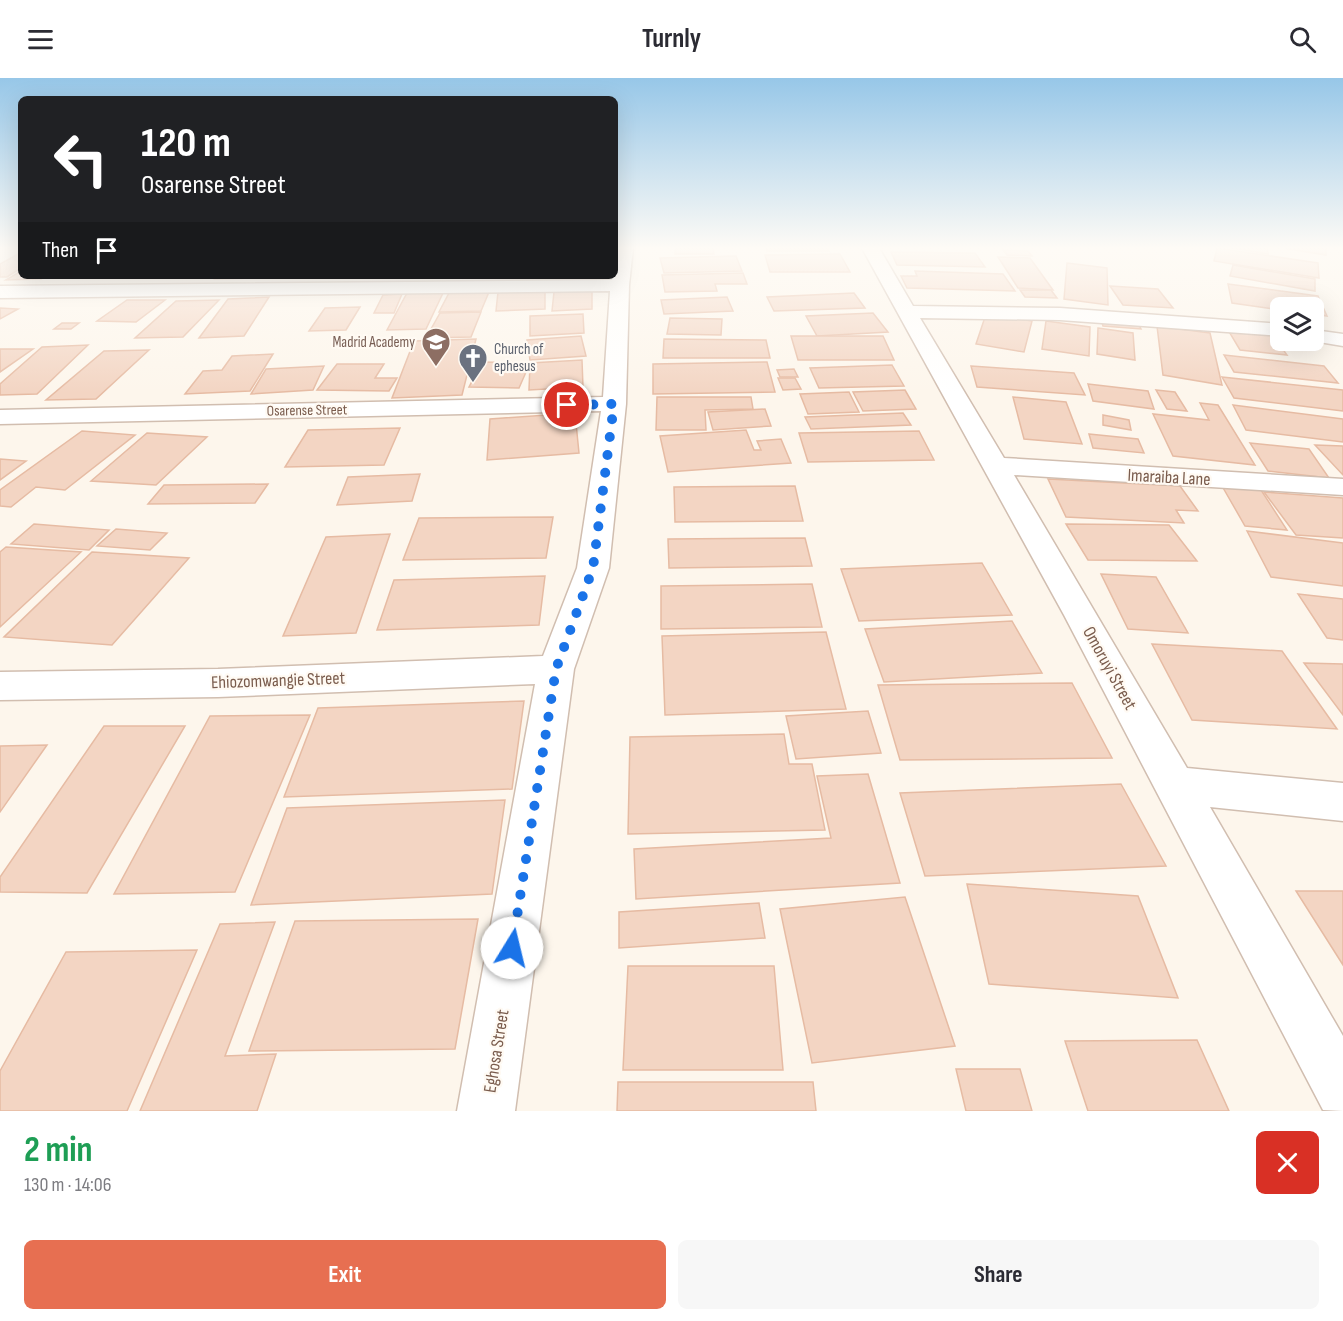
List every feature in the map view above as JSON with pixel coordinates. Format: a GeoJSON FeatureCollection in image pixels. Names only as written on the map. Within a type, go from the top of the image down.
{"type":"FeatureCollection","features":[{"type":"Feature","properties":{"kind":"street","name":"Eghosa Street"},"geometry":{"type":"LineString","coordinates":[[486,1111],[556,669],[593,568],[614,404],[619,296]]}},
{"type":"Feature","properties":{"kind":"street","name":"Omoruyi Street"},"geometry":{"type":"LineString","coordinates":[[899,296],[996,466],[1343,1090]]}},
{"type":"Feature","properties":{"kind":"street"},"geometry":{"type":"LineString","coordinates":[[908,312],[1060,314],[1270,329]]}},
{"type":"Feature","properties":{"kind":"street"},"geometry":{"type":"LineString","coordinates":[[1324,337],[1343,340]]}},
{"type":"Feature","properties":{"kind":"street","name":"Osarense Street"},"geometry":{"type":"LineString","coordinates":[[0,417],[614,404]]}},
{"type":"Feature","properties":{"kind":"street","name":"Imaraiba Lane"},"geometry":{"type":"LineString","coordinates":[[996,466],[1343,487]]}},
{"type":"Feature","properties":{"kind":"street","name":"Ehiozomwangie Street"},"geometry":{"type":"LineString","coordinates":[[0,686],[218,683],[556,669]]}},
{"type":"Feature","properties":{"kind":"street"},"geometry":{"type":"LineString","coordinates":[[1174,785],[1343,802]]}},
{"type":"Feature","properties":{"kind":"building"},"geometry":{"type":"Polygon","coordinates":[[[382,296],[401,296],[394,313],[374,313],[382,296]]]}},
{"type":"Feature","properties":{"kind":"building"},"geometry":{"type":"Polygon","coordinates":[[[405,296],[441,296],[426,329],[387,330],[405,296]]]}},
{"type":"Feature","properties":{"kind":"building"},"geometry":{"type":"Polygon","coordinates":[[[447,296],[487,296],[481,311],[439,312],[447,296]]]}},
{"type":"Feature","properties":{"kind":"building"},"geometry":{"type":"Polygon","coordinates":[[[498,296],[545,296],[545,309],[496,311],[498,296]]]}},
{"type":"Feature","properties":{"kind":"building"},"geometry":{"type":"Polygon","coordinates":[[[554,296],[592,296],[592,309],[552,311],[554,296]]]}},
{"type":"Feature","properties":{"kind":"building"},"geometry":{"type":"Polygon","coordinates":[[[856,296],[865,308],[774,311],[767,297],[856,296]]]}},
{"type":"Feature","properties":{"kind":"building"},"geometry":{"type":"Polygon","coordinates":[[[1056,296],[1057,298],[1025,297],[1056,296]]]}},
{"type":"Feature","properties":{"kind":"building"},"geometry":{"type":"Polygon","coordinates":[[[1064,296],[1108,296],[1108,305],[1064,299],[1064,296]]]}},
{"type":"Feature","properties":{"kind":"building"},"geometry":{"type":"Polygon","coordinates":[[[1117,296],[1164,296],[1173,308],[1123,305],[1117,296]]]}},
{"type":"Feature","properties":{"kind":"building"},"geometry":{"type":"Polygon","coordinates":[[[1231,296],[1318,297],[1270,297],[1270,308],[1232,303],[1231,296]]]}},
{"type":"Feature","properties":{"kind":"building"},"geometry":{"type":"Polygon","coordinates":[[[269,297],[244,336],[199,338],[228,299],[269,297]]]}},
{"type":"Feature","properties":{"kind":"building"},"geometry":{"type":"Polygon","coordinates":[[[727,297],[733,311],[664,314],[661,300],[727,297]]]}},
{"type":"Feature","properties":{"kind":"building"},"geometry":{"type":"Polygon","coordinates":[[[127,300],[165,300],[136,322],[97,321],[127,300]]]}},
{"type":"Feature","properties":{"kind":"building"},"geometry":{"type":"Polygon","coordinates":[[[219,300],[183,337],[135,338],[176,301],[219,300]]]}},
{"type":"Feature","properties":{"kind":"building"},"geometry":{"type":"Polygon","coordinates":[[[360,307],[346,330],[309,331],[325,308],[360,307]]]}},
{"type":"Feature","properties":{"kind":"building"},"geometry":{"type":"Polygon","coordinates":[[[0,308],[18,309],[0,319],[0,308]]]}},
{"type":"Feature","properties":{"kind":"building"},"geometry":{"type":"Polygon","coordinates":[[[481,312],[471,337],[426,338],[440,313],[481,312]]]}},
{"type":"Feature","properties":{"kind":"building"},"geometry":{"type":"Polygon","coordinates":[[[873,313],[888,332],[817,336],[806,316],[873,313]]]}},
{"type":"Feature","properties":{"kind":"building"},"geometry":{"type":"Polygon","coordinates":[[[583,314],[584,333],[530,336],[530,316],[583,314]]]}},
{"type":"Feature","properties":{"kind":"building"},"geometry":{"type":"Polygon","coordinates":[[[986,314],[1032,321],[1024,352],[976,344],[986,314]]]}},
{"type":"Feature","properties":{"kind":"building"},"geometry":{"type":"Polygon","coordinates":[[[670,318],[722,319],[721,335],[667,334],[670,318]]]}},
{"type":"Feature","properties":{"kind":"building"},"geometry":{"type":"Polygon","coordinates":[[[1101,319],[1138,323],[1141,329],[1103,326],[1101,319]]]}},
{"type":"Feature","properties":{"kind":"building"},"geometry":{"type":"Polygon","coordinates":[[[1046,321],[1090,327],[1089,356],[1042,349],[1046,321]]]}},
{"type":"Feature","properties":{"kind":"building"},"geometry":{"type":"Polygon","coordinates":[[[62,323],[79,323],[71,329],[54,329],[62,323]]]}},
{"type":"Feature","properties":{"kind":"building"},"geometry":{"type":"Polygon","coordinates":[[[1157,326],[1210,333],[1222,385],[1163,375],[1157,326]]]}},
{"type":"Feature","properties":{"kind":"building"},"geometry":{"type":"Polygon","coordinates":[[[1098,328],[1133,333],[1135,360],[1097,354],[1098,328]]]}},
{"type":"Feature","properties":{"kind":"building"},"geometry":{"type":"Polygon","coordinates":[[[1228,330],[1270,334],[1270,351],[1284,351],[1287,355],[1240,350],[1228,330]]]}},
{"type":"Feature","properties":{"kind":"building"},"geometry":{"type":"Polygon","coordinates":[[[581,336],[586,356],[530,360],[527,340],[581,336]]]}},
{"type":"Feature","properties":{"kind":"building"},"geometry":{"type":"Polygon","coordinates":[[[791,336],[883,336],[894,360],[798,360],[791,336]]]}},
{"type":"Feature","properties":{"kind":"building","name":"Madrid Academy"},"geometry":{"type":"Polygon","coordinates":[[[476,339],[462,395],[392,398],[414,341],[476,339]]]}},
{"type":"Feature","properties":{"kind":"building"},"geometry":{"type":"Polygon","coordinates":[[[664,339],[766,340],[770,358],[663,358],[664,339]]]}},
{"type":"Feature","properties":{"kind":"building"},"geometry":{"type":"Polygon","coordinates":[[[88,345],[37,394],[0,395],[0,384],[42,347],[88,345]]]}},
{"type":"Feature","properties":{"kind":"building"},"geometry":{"type":"Polygon","coordinates":[[[0,349],[33,349],[0,372],[0,349]]]}},
{"type":"Feature","properties":{"kind":"building"},"geometry":{"type":"Polygon","coordinates":[[[149,350],[96,399],[46,400],[104,351],[149,350]]]}},
{"type":"Feature","properties":{"kind":"building"},"geometry":{"type":"Polygon","coordinates":[[[273,354],[250,391],[185,394],[203,371],[222,370],[232,356],[273,354]]]}},
{"type":"Feature","properties":{"kind":"building"},"geometry":{"type":"Polygon","coordinates":[[[1224,355],[1324,366],[1338,383],[1234,372],[1224,355]]]}},
{"type":"Feature","properties":{"kind":"building"},"geometry":{"type":"Polygon","coordinates":[[[582,360],[583,387],[529,390],[530,363],[582,360]]]}},
{"type":"Feature","properties":{"kind":"building"},"geometry":{"type":"Polygon","coordinates":[[[482,362],[530,363],[519,388],[469,387],[482,362]]]}},
{"type":"Feature","properties":{"kind":"building"},"geometry":{"type":"Polygon","coordinates":[[[767,362],[775,392],[653,394],[653,364],[767,362]]]}},
{"type":"Feature","properties":{"kind":"building"},"geometry":{"type":"Polygon","coordinates":[[[337,364],[384,364],[375,378],[397,378],[389,391],[317,390],[337,364]]]}},
{"type":"Feature","properties":{"kind":"building"},"geometry":{"type":"Polygon","coordinates":[[[892,365],[904,386],[819,388],[810,368],[892,365]]]}},
{"type":"Feature","properties":{"kind":"building"},"geometry":{"type":"Polygon","coordinates":[[[324,366],[313,390],[251,394],[266,369],[324,366]]]}},
{"type":"Feature","properties":{"kind":"building"},"geometry":{"type":"Polygon","coordinates":[[[971,366],[1074,373],[1085,395],[977,387],[971,366]]]}},
{"type":"Feature","properties":{"kind":"building"},"geometry":{"type":"Polygon","coordinates":[[[794,369],[798,377],[780,377],[777,370],[794,369]]]}},
{"type":"Feature","properties":{"kind":"building"},"geometry":{"type":"Polygon","coordinates":[[[1222,377],[1343,390],[1343,411],[1234,398],[1222,377]]]}},
{"type":"Feature","properties":{"kind":"building"},"geometry":{"type":"Polygon","coordinates":[[[778,378],[795,378],[801,389],[783,390],[778,378]]]}},
{"type":"Feature","properties":{"kind":"building"},"geometry":{"type":"Polygon","coordinates":[[[1088,384],[1148,391],[1154,409],[1093,401],[1088,384]]]}},
{"type":"Feature","properties":{"kind":"building"},"geometry":{"type":"Polygon","coordinates":[[[905,390],[916,409],[863,411],[853,392],[905,390]]]}},
{"type":"Feature","properties":{"kind":"building"},"geometry":{"type":"Polygon","coordinates":[[[1156,390],[1175,392],[1187,411],[1167,409],[1156,390]]]}},
{"type":"Feature","properties":{"kind":"building"},"geometry":{"type":"Polygon","coordinates":[[[849,392],[859,412],[808,414],[800,394],[849,392]]]}},
{"type":"Feature","properties":{"kind":"building"},"geometry":{"type":"Polygon","coordinates":[[[657,397],[751,397],[753,409],[705,410],[706,430],[656,430],[657,397]]]}},
{"type":"Feature","properties":{"kind":"building"},"geometry":{"type":"Polygon","coordinates":[[[1013,397],[1066,402],[1082,444],[1024,439],[1013,397]]]}},
{"type":"Feature","properties":{"kind":"building"},"geometry":{"type":"Polygon","coordinates":[[[1200,403],[1218,405],[1255,465],[1173,456],[1153,414],[1209,420],[1200,403]]]}},
{"type":"Feature","properties":{"kind":"building"},"geometry":{"type":"Polygon","coordinates":[[[1233,405],[1343,419],[1343,442],[1246,430],[1233,405]]]}},
{"type":"Feature","properties":{"kind":"building"},"geometry":{"type":"Polygon","coordinates":[[[765,409],[771,426],[713,430],[708,412],[765,409]]]}},
{"type":"Feature","properties":{"kind":"building"},"geometry":{"type":"Polygon","coordinates":[[[575,413],[579,453],[487,460],[490,419],[575,413]]]}},
{"type":"Feature","properties":{"kind":"building"},"geometry":{"type":"Polygon","coordinates":[[[903,413],[911,425],[811,429],[805,417],[903,413]]]}},
{"type":"Feature","properties":{"kind":"building"},"geometry":{"type":"Polygon","coordinates":[[[1103,415],[1129,420],[1131,430],[1103,425],[1103,415]]]}},
{"type":"Feature","properties":{"kind":"building"},"geometry":{"type":"Polygon","coordinates":[[[400,428],[384,465],[285,467],[308,430],[400,428]]]}},
{"type":"Feature","properties":{"kind":"building"},"geometry":{"type":"Polygon","coordinates":[[[746,430],[754,450],[761,450],[757,441],[781,439],[791,463],[668,472],[660,436],[746,430]]]}},
{"type":"Feature","properties":{"kind":"building"},"geometry":{"type":"Polygon","coordinates":[[[82,431],[135,435],[65,490],[36,487],[11,507],[0,506],[0,490],[82,431]]]}},
{"type":"Feature","properties":{"kind":"building"},"geometry":{"type":"Polygon","coordinates":[[[919,431],[934,460],[808,462],[799,433],[919,431]]]}},
{"type":"Feature","properties":{"kind":"building"},"geometry":{"type":"Polygon","coordinates":[[[147,433],[207,437],[156,485],[91,481],[147,433]]]}},
{"type":"Feature","properties":{"kind":"building"},"geometry":{"type":"Polygon","coordinates":[[[1089,434],[1138,439],[1144,453],[1093,448],[1089,434]]]}},
{"type":"Feature","properties":{"kind":"building"},"geometry":{"type":"Polygon","coordinates":[[[1250,443],[1309,449],[1329,478],[1268,471],[1250,443]]]}},
{"type":"Feature","properties":{"kind":"building"},"geometry":{"type":"Polygon","coordinates":[[[1315,445],[1343,446],[1343,475],[1315,445]]]}},
{"type":"Feature","properties":{"kind":"building"},"geometry":{"type":"Polygon","coordinates":[[[0,459],[26,461],[0,480],[0,459]]]}},
{"type":"Feature","properties":{"kind":"building"},"geometry":{"type":"Polygon","coordinates":[[[420,474],[412,501],[337,505],[348,477],[420,474]]]}},
{"type":"Feature","properties":{"kind":"building"},"geometry":{"type":"Polygon","coordinates":[[[1048,479],[1180,486],[1198,511],[1176,510],[1184,523],[1066,517],[1048,479]]]}},
{"type":"Feature","properties":{"kind":"building"},"geometry":{"type":"Polygon","coordinates":[[[268,484],[255,503],[148,504],[164,485],[268,484]]]}},
{"type":"Feature","properties":{"kind":"building"},"geometry":{"type":"Polygon","coordinates":[[[795,486],[803,521],[675,522],[674,487],[795,486]]]}},
{"type":"Feature","properties":{"kind":"building"},"geometry":{"type":"Polygon","coordinates":[[[1222,486],[1261,490],[1287,530],[1245,526],[1222,486]]]}},
{"type":"Feature","properties":{"kind":"building"},"geometry":{"type":"Polygon","coordinates":[[[1264,492],[1343,498],[1343,538],[1296,535],[1264,492]]]}},
{"type":"Feature","properties":{"kind":"building"},"geometry":{"type":"Polygon","coordinates":[[[553,517],[546,558],[403,560],[419,518],[553,517]]]}},
{"type":"Feature","properties":{"kind":"building"},"geometry":{"type":"Polygon","coordinates":[[[34,524],[109,530],[89,550],[11,544],[34,524]]]}},
{"type":"Feature","properties":{"kind":"building"},"geometry":{"type":"Polygon","coordinates":[[[1066,524],[1169,525],[1197,561],[1088,560],[1066,524]]]}},
{"type":"Feature","properties":{"kind":"building"},"geometry":{"type":"Polygon","coordinates":[[[116,529],[167,533],[150,550],[97,546],[116,529]]]}},
{"type":"Feature","properties":{"kind":"building"},"geometry":{"type":"Polygon","coordinates":[[[1247,531],[1343,543],[1343,586],[1271,577],[1247,531]]]}},
{"type":"Feature","properties":{"kind":"building"},"geometry":{"type":"Polygon","coordinates":[[[390,534],[356,633],[283,636],[326,537],[390,534]]]}},
{"type":"Feature","properties":{"kind":"building"},"geometry":{"type":"Polygon","coordinates":[[[805,538],[812,566],[669,568],[668,539],[805,538]]]}},
{"type":"Feature","properties":{"kind":"building"},"geometry":{"type":"Polygon","coordinates":[[[6,547],[81,552],[0,627],[0,552],[6,547]]]}},
{"type":"Feature","properties":{"kind":"building"},"geometry":{"type":"Polygon","coordinates":[[[92,552],[189,558],[112,645],[4,637],[92,552]]]}},
{"type":"Feature","properties":{"kind":"building"},"geometry":{"type":"Polygon","coordinates":[[[982,563],[1012,615],[859,621],[841,569],[982,563]]]}},
{"type":"Feature","properties":{"kind":"building"},"geometry":{"type":"Polygon","coordinates":[[[1101,574],[1156,577],[1188,633],[1128,629],[1101,574]]]}},
{"type":"Feature","properties":{"kind":"building"},"geometry":{"type":"Polygon","coordinates":[[[545,576],[539,625],[377,630],[394,580],[545,576]]]}},
{"type":"Feature","properties":{"kind":"building"},"geometry":{"type":"Polygon","coordinates":[[[812,584],[822,627],[661,629],[661,586],[812,584]]]}},
{"type":"Feature","properties":{"kind":"building"},"geometry":{"type":"Polygon","coordinates":[[[1298,594],[1343,599],[1343,640],[1327,638],[1298,594]]]}},
{"type":"Feature","properties":{"kind":"building"},"geometry":{"type":"Polygon","coordinates":[[[1012,621],[1042,673],[884,682],[865,629],[1012,621]]]}},
{"type":"Feature","properties":{"kind":"building"},"geometry":{"type":"Polygon","coordinates":[[[826,632],[846,709],[665,715],[662,636],[826,632]]]}},
{"type":"Feature","properties":{"kind":"building"},"geometry":{"type":"Polygon","coordinates":[[[1152,644],[1282,651],[1337,729],[1192,720],[1152,644]]]}},
{"type":"Feature","properties":{"kind":"building"},"geometry":{"type":"Polygon","coordinates":[[[1304,663],[1343,664],[1343,715],[1304,663]]]}},
{"type":"Feature","properties":{"kind":"building"},"geometry":{"type":"Polygon","coordinates":[[[1072,683],[1112,758],[900,760],[878,685],[1072,683]]]}},
{"type":"Feature","properties":{"kind":"building"},"geometry":{"type":"Polygon","coordinates":[[[524,701],[512,789],[284,797],[318,708],[524,701]]]}},
{"type":"Feature","properties":{"kind":"building"},"geometry":{"type":"Polygon","coordinates":[[[868,711],[881,753],[796,759],[786,716],[868,711]]]}},
{"type":"Feature","properties":{"kind":"building"},"geometry":{"type":"Polygon","coordinates":[[[310,715],[235,892],[114,894],[210,716],[310,715]]]}},
{"type":"Feature","properties":{"kind":"building"},"geometry":{"type":"Polygon","coordinates":[[[104,726],[185,726],[87,893],[0,892],[0,877],[104,726]]]}},
{"type":"Feature","properties":{"kind":"building"},"geometry":{"type":"Polygon","coordinates":[[[784,734],[789,764],[812,764],[825,830],[628,834],[630,737],[784,734]]]}},
{"type":"Feature","properties":{"kind":"building"},"geometry":{"type":"Polygon","coordinates":[[[47,745],[0,812],[0,746],[47,745]]]}},
{"type":"Feature","properties":{"kind":"building"},"geometry":{"type":"Polygon","coordinates":[[[868,774],[900,883],[636,899],[634,849],[831,838],[817,776],[868,774]]]}},
{"type":"Feature","properties":{"kind":"building"},"geometry":{"type":"Polygon","coordinates":[[[1121,784],[1166,866],[925,876],[900,793],[1121,784]]]}},
{"type":"Feature","properties":{"kind":"building"},"geometry":{"type":"Polygon","coordinates":[[[505,800],[492,894],[251,905],[287,808],[505,800]]]}},
{"type":"Feature","properties":{"kind":"building"},"geometry":{"type":"Polygon","coordinates":[[[967,884],[1138,896],[1178,998],[989,984],[967,884]]]}},
{"type":"Feature","properties":{"kind":"building"},"geometry":{"type":"Polygon","coordinates":[[[1296,891],[1343,891],[1343,965],[1296,891]]]}},
{"type":"Feature","properties":{"kind":"building"},"geometry":{"type":"Polygon","coordinates":[[[905,897],[955,1046],[812,1063],[780,909],[905,897]]]}},
{"type":"Feature","properties":{"kind":"building"},"geometry":{"type":"Polygon","coordinates":[[[759,903],[765,938],[619,948],[619,912],[759,903]]]}},
{"type":"Feature","properties":{"kind":"building"},"geometry":{"type":"Polygon","coordinates":[[[478,919],[455,1049],[249,1051],[295,921],[478,919]]]}},
{"type":"Feature","properties":{"kind":"building"},"geometry":{"type":"Polygon","coordinates":[[[275,922],[225,1056],[276,1054],[257,1111],[140,1111],[220,924],[275,922]]]}},
{"type":"Feature","properties":{"kind":"building"},"geometry":{"type":"Polygon","coordinates":[[[197,950],[127,1111],[0,1111],[0,1071],[66,952],[197,950]]]}},
{"type":"Feature","properties":{"kind":"building"},"geometry":{"type":"Polygon","coordinates":[[[628,966],[774,966],[783,1070],[623,1070],[628,966]]]}},
{"type":"Feature","properties":{"kind":"building"},"geometry":{"type":"Polygon","coordinates":[[[1197,1040],[1229,1111],[1088,1111],[1065,1041],[1197,1040]]]}},
{"type":"Feature","properties":{"kind":"building"},"geometry":{"type":"Polygon","coordinates":[[[956,1069],[1020,1069],[1032,1111],[966,1111],[956,1069]]]}},
{"type":"Feature","properties":{"kind":"building"},"geometry":{"type":"Polygon","coordinates":[[[618,1082],[813,1082],[816,1111],[617,1111],[618,1082]]]}},
{"type":"Feature","properties":{"kind":"place","name":"Madrid Academy"},"geometry":{"type":"Point","coordinates":[436,368]}},
{"type":"Feature","properties":{"kind":"place","name":"Church of ephesus"},"geometry":{"type":"Point","coordinates":[473,384]}},
{"type":"Feature","properties":{"kind":"route"},"geometry":{"type":"LineString","coordinates":[[512,948],[556,669],[593,568],[614,404],[567,405]]}}]}
